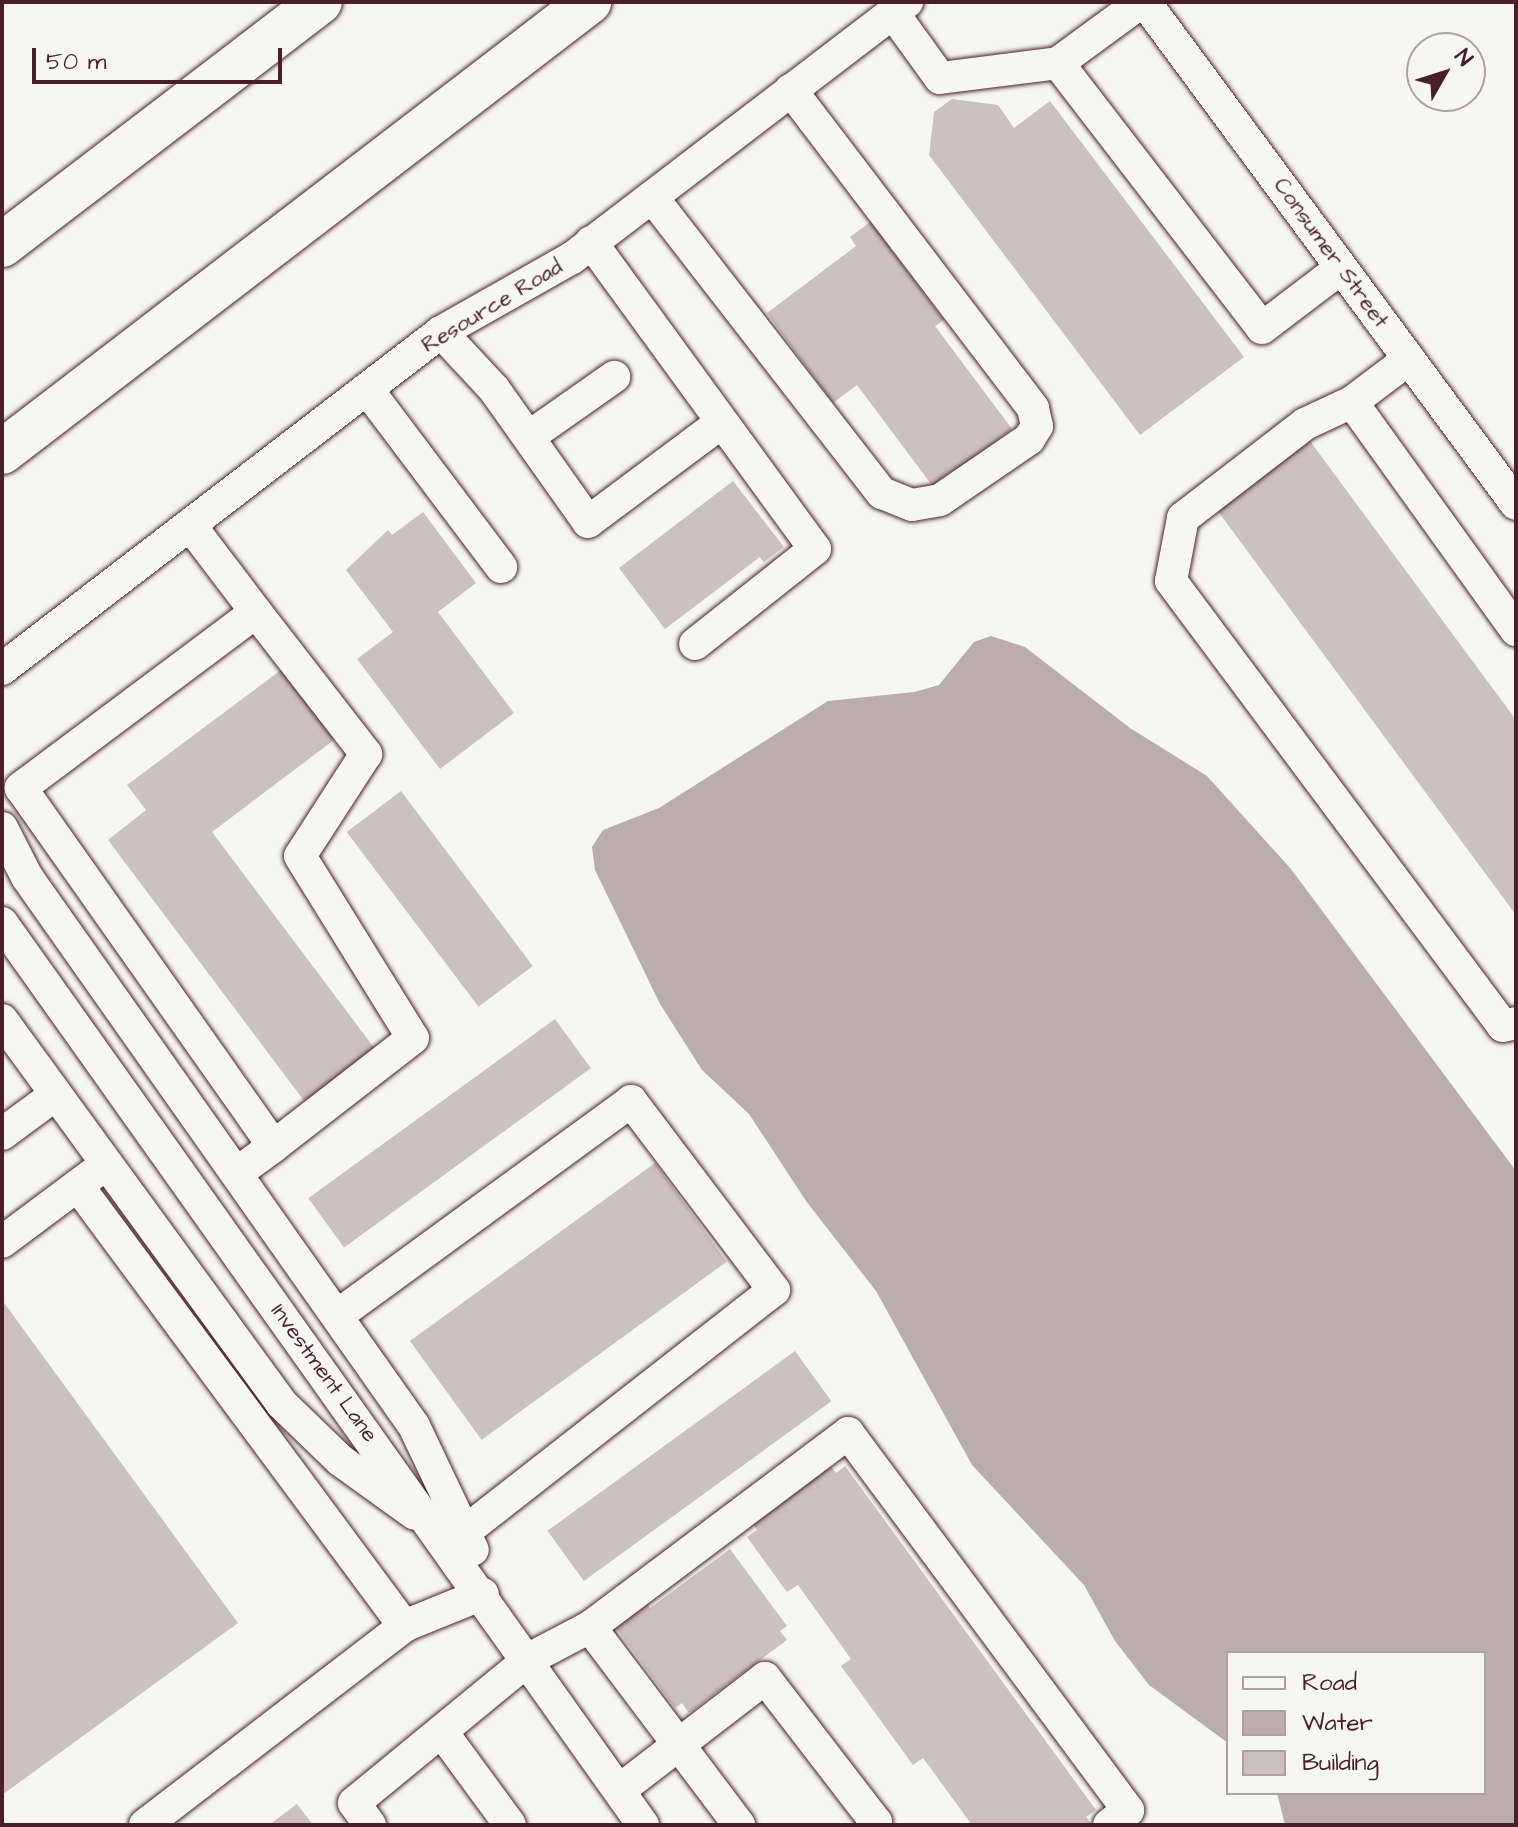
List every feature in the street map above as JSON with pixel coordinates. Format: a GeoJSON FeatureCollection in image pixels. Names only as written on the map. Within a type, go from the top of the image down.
{"type":"FeatureCollection","features":[{"type":"Feature","properties":{"kind":"highway"},"geometry":{"type":"LineString","coordinates":[[2,245],[320,2]]}},
{"type":"Feature","properties":{"kind":"highway"},"geometry":{"type":"LineString","coordinates":[[2,452],[589,2]]}},
{"type":"Feature","properties":{"kind":"street"},"geometry":{"type":"LineString","coordinates":[[900,8],[940,78],[1058,63],[1143,2]]}},
{"type":"Feature","properties":{"kind":"street","name":"Consumer Street"},"geometry":{"type":"LineString","coordinates":[[1143,2],[1516,504]]}},
{"type":"Feature","properties":{"kind":"street","name":"Resource Road"},"geometry":{"type":"LineString","coordinates":[[2,669],[441,332],[591,242],[900,8]]}},
{"type":"Feature","properties":{"kind":"street"},"geometry":{"type":"LineString","coordinates":[[1058,63],[1262,328],[1341,268]]}},
{"type":"Feature","properties":{"kind":"street"},"geometry":{"type":"LineString","coordinates":[[652,197],[882,493],[912,505],[940,500],[1029,439],[1037,426],[1033,408],[791,90]]}},
{"type":"Feature","properties":{"kind":"street"},"geometry":{"type":"LineString","coordinates":[[591,242],[815,549],[695,644]]}},
{"type":"Feature","properties":{"kind":"street"},"geometry":{"type":"LineString","coordinates":[[441,332],[530,436],[588,522],[722,422]]}},
{"type":"Feature","properties":{"kind":"street"},"geometry":{"type":"LineString","coordinates":[[1409,359],[1352,402],[1305,424],[1183,518],[1171,581],[1503,1026],[1516,1023]]}},
{"type":"Feature","properties":{"kind":"street"},"geometry":{"type":"LineString","coordinates":[[530,436],[614,377]]}},
{"type":"Feature","properties":{"kind":"street"},"geometry":{"type":"LineString","coordinates":[[367,389],[501,567]]}},
{"type":"Feature","properties":{"kind":"street"},"geometry":{"type":"LineString","coordinates":[[1352,402],[1516,630]]}},
{"type":"Feature","properties":{"kind":"street"},"geometry":{"type":"LineString","coordinates":[[190,525],[366,754],[300,856],[413,1038],[237,1173]]}},
{"type":"Feature","properties":{"kind":"street"},"geometry":{"type":"LineString","coordinates":[[256,612],[21,788],[274,1146]]}},
{"type":"Feature","properties":{"kind":"street"},"geometry":{"type":"LineString","coordinates":[[2,828],[27,877],[414,1426],[451,1531],[505,1626]]}},
{"type":"Feature","properties":{"kind":"street","name":"Investment Lane"},"geometry":{"type":"LineString","coordinates":[[2,923],[451,1531],[483,1594],[621,1789],[643,1825]]}},
{"type":"Feature","properties":{"kind":"street"},"geometry":{"type":"LineString","coordinates":[[2,1020],[281,1403],[340,1460],[451,1531]]}},
{"type":"Feature","properties":{"kind":"street"},"geometry":{"type":"LineString","coordinates":[[2,1134],[55,1095]]}},
{"type":"Feature","properties":{"kind":"street"},"geometry":{"type":"LineString","coordinates":[[338,1315],[631,1101],[774,1290],[451,1531]]}},
{"type":"Feature","properties":{"kind":"street"},"geometry":{"type":"LineString","coordinates":[[2,1242],[105,1165]]}},
{"type":"Feature","properties":{"kind":"street"},"geometry":{"type":"LineString","coordinates":[[78,1186],[404,1626]]}},
{"type":"Feature","properties":{"kind":"street"},"geometry":{"type":"LineString","coordinates":[[370,1825],[354,1803],[529,1659],[590,1627],[848,1433],[1128,1810],[1109,1825]]}},
{"type":"Feature","properties":{"kind":"street"},"geometry":{"type":"LineString","coordinates":[[145,1825],[404,1626],[483,1594]]}},
{"type":"Feature","properties":{"kind":"street"},"geometry":{"type":"LineString","coordinates":[[590,1627],[739,1825]]}},
{"type":"Feature","properties":{"kind":"street"},"geometry":{"type":"LineString","coordinates":[[621,1789],[765,1678],[876,1822],[872,1825]]}},
{"type":"Feature","properties":{"kind":"street"},"geometry":{"type":"LineString","coordinates":[[442,1732],[510,1825]]}},
{"type":"Feature","properties":{"kind":"water"},"geometry":{"type":"Polygon","coordinates":[[[991,636],[1025,647],[1130,728],[1207,776],[1291,869],[1516,1171],[1516,1825],[1285,1825],[1278,1795],[1486,1795],[1486,1651],[1226,1651],[1226,1742],[1149,1685],[1115,1641],[1084,1585],[972,1465],[876,1291],[806,1201],[749,1114],[702,1070],[660,1004],[595,870],[592,847],[603,830],[659,808],[828,701],[914,692],[939,685],[974,642],[991,636]]]}},
{"type":"Feature","properties":{"kind":"building"},"geometry":{"type":"Polygon","coordinates":[[[952,99],[998,105],[1014,128],[1050,101],[1244,357],[1140,435],[929,155],[934,112],[952,99]]]}},
{"type":"Feature","properties":{"kind":"building"},"geometry":{"type":"Polygon","coordinates":[[[877,217],[896,242],[890,248],[944,320],[935,326],[1012,429],[934,488],[857,385],[833,403],[767,313],[856,246],[850,237],[877,217]]]}},
{"type":"Feature","properties":{"kind":"building"},"geometry":{"type":"Polygon","coordinates":[[[1310,441],[1516,720],[1516,915],[1217,510],[1310,441]]]}},
{"type":"Feature","properties":{"kind":"building"},"geometry":{"type":"Polygon","coordinates":[[[733,481],[784,547],[764,562],[760,557],[665,629],[619,568],[733,481]]]}},
{"type":"Feature","properties":{"kind":"building"},"geometry":{"type":"Polygon","coordinates":[[[423,512],[476,583],[438,612],[514,713],[440,769],[357,659],[393,632],[346,570],[388,530],[392,535],[423,512]]]}},
{"type":"Feature","properties":{"kind":"building"},"geometry":{"type":"Polygon","coordinates":[[[289,664],[342,734],[212,832],[375,1049],[305,1102],[108,840],[146,810],[127,785],[289,664]]]}},
{"type":"Feature","properties":{"kind":"building"},"geometry":{"type":"Polygon","coordinates":[[[401,791],[533,966],[478,1007],[347,832],[401,791]]]}},
{"type":"Feature","properties":{"kind":"building"},"geometry":{"type":"Polygon","coordinates":[[[555,1019],[591,1068],[344,1248],[308,1198],[555,1019]]]}},
{"type":"Feature","properties":{"kind":"building"},"geometry":{"type":"Polygon","coordinates":[[[655,1163],[727,1262],[482,1440],[410,1341],[655,1163]]]}},
{"type":"Feature","properties":{"kind":"building"},"geometry":{"type":"Polygon","coordinates":[[[2,1300],[238,1623],[2,1795],[2,1300]]]}},
{"type":"Feature","properties":{"kind":"building"},"geometry":{"type":"Polygon","coordinates":[[[795,1351],[831,1401],[584,1581],[547,1531],[795,1351]]]}},
{"type":"Feature","properties":{"kind":"building"},"geometry":{"type":"Polygon","coordinates":[[[829,1464],[836,1473],[845,1466],[1096,1810],[1086,1817],[1092,1825],[972,1825],[923,1758],[913,1765],[841,1666],[851,1659],[798,1585],[787,1592],[747,1537],[757,1530],[751,1521],[829,1464]]]}},
{"type":"Feature","properties":{"kind":"building"},"geometry":{"type":"Polygon","coordinates":[[[730,1549],[787,1626],[780,1631],[787,1640],[689,1713],[682,1703],[675,1708],[614,1625],[646,1601],[650,1608],[730,1549]]]}},
{"type":"Feature","properties":{"kind":"building"},"geometry":{"type":"Polygon","coordinates":[[[297,1804],[313,1825],[269,1825],[297,1804]]]}}]}
